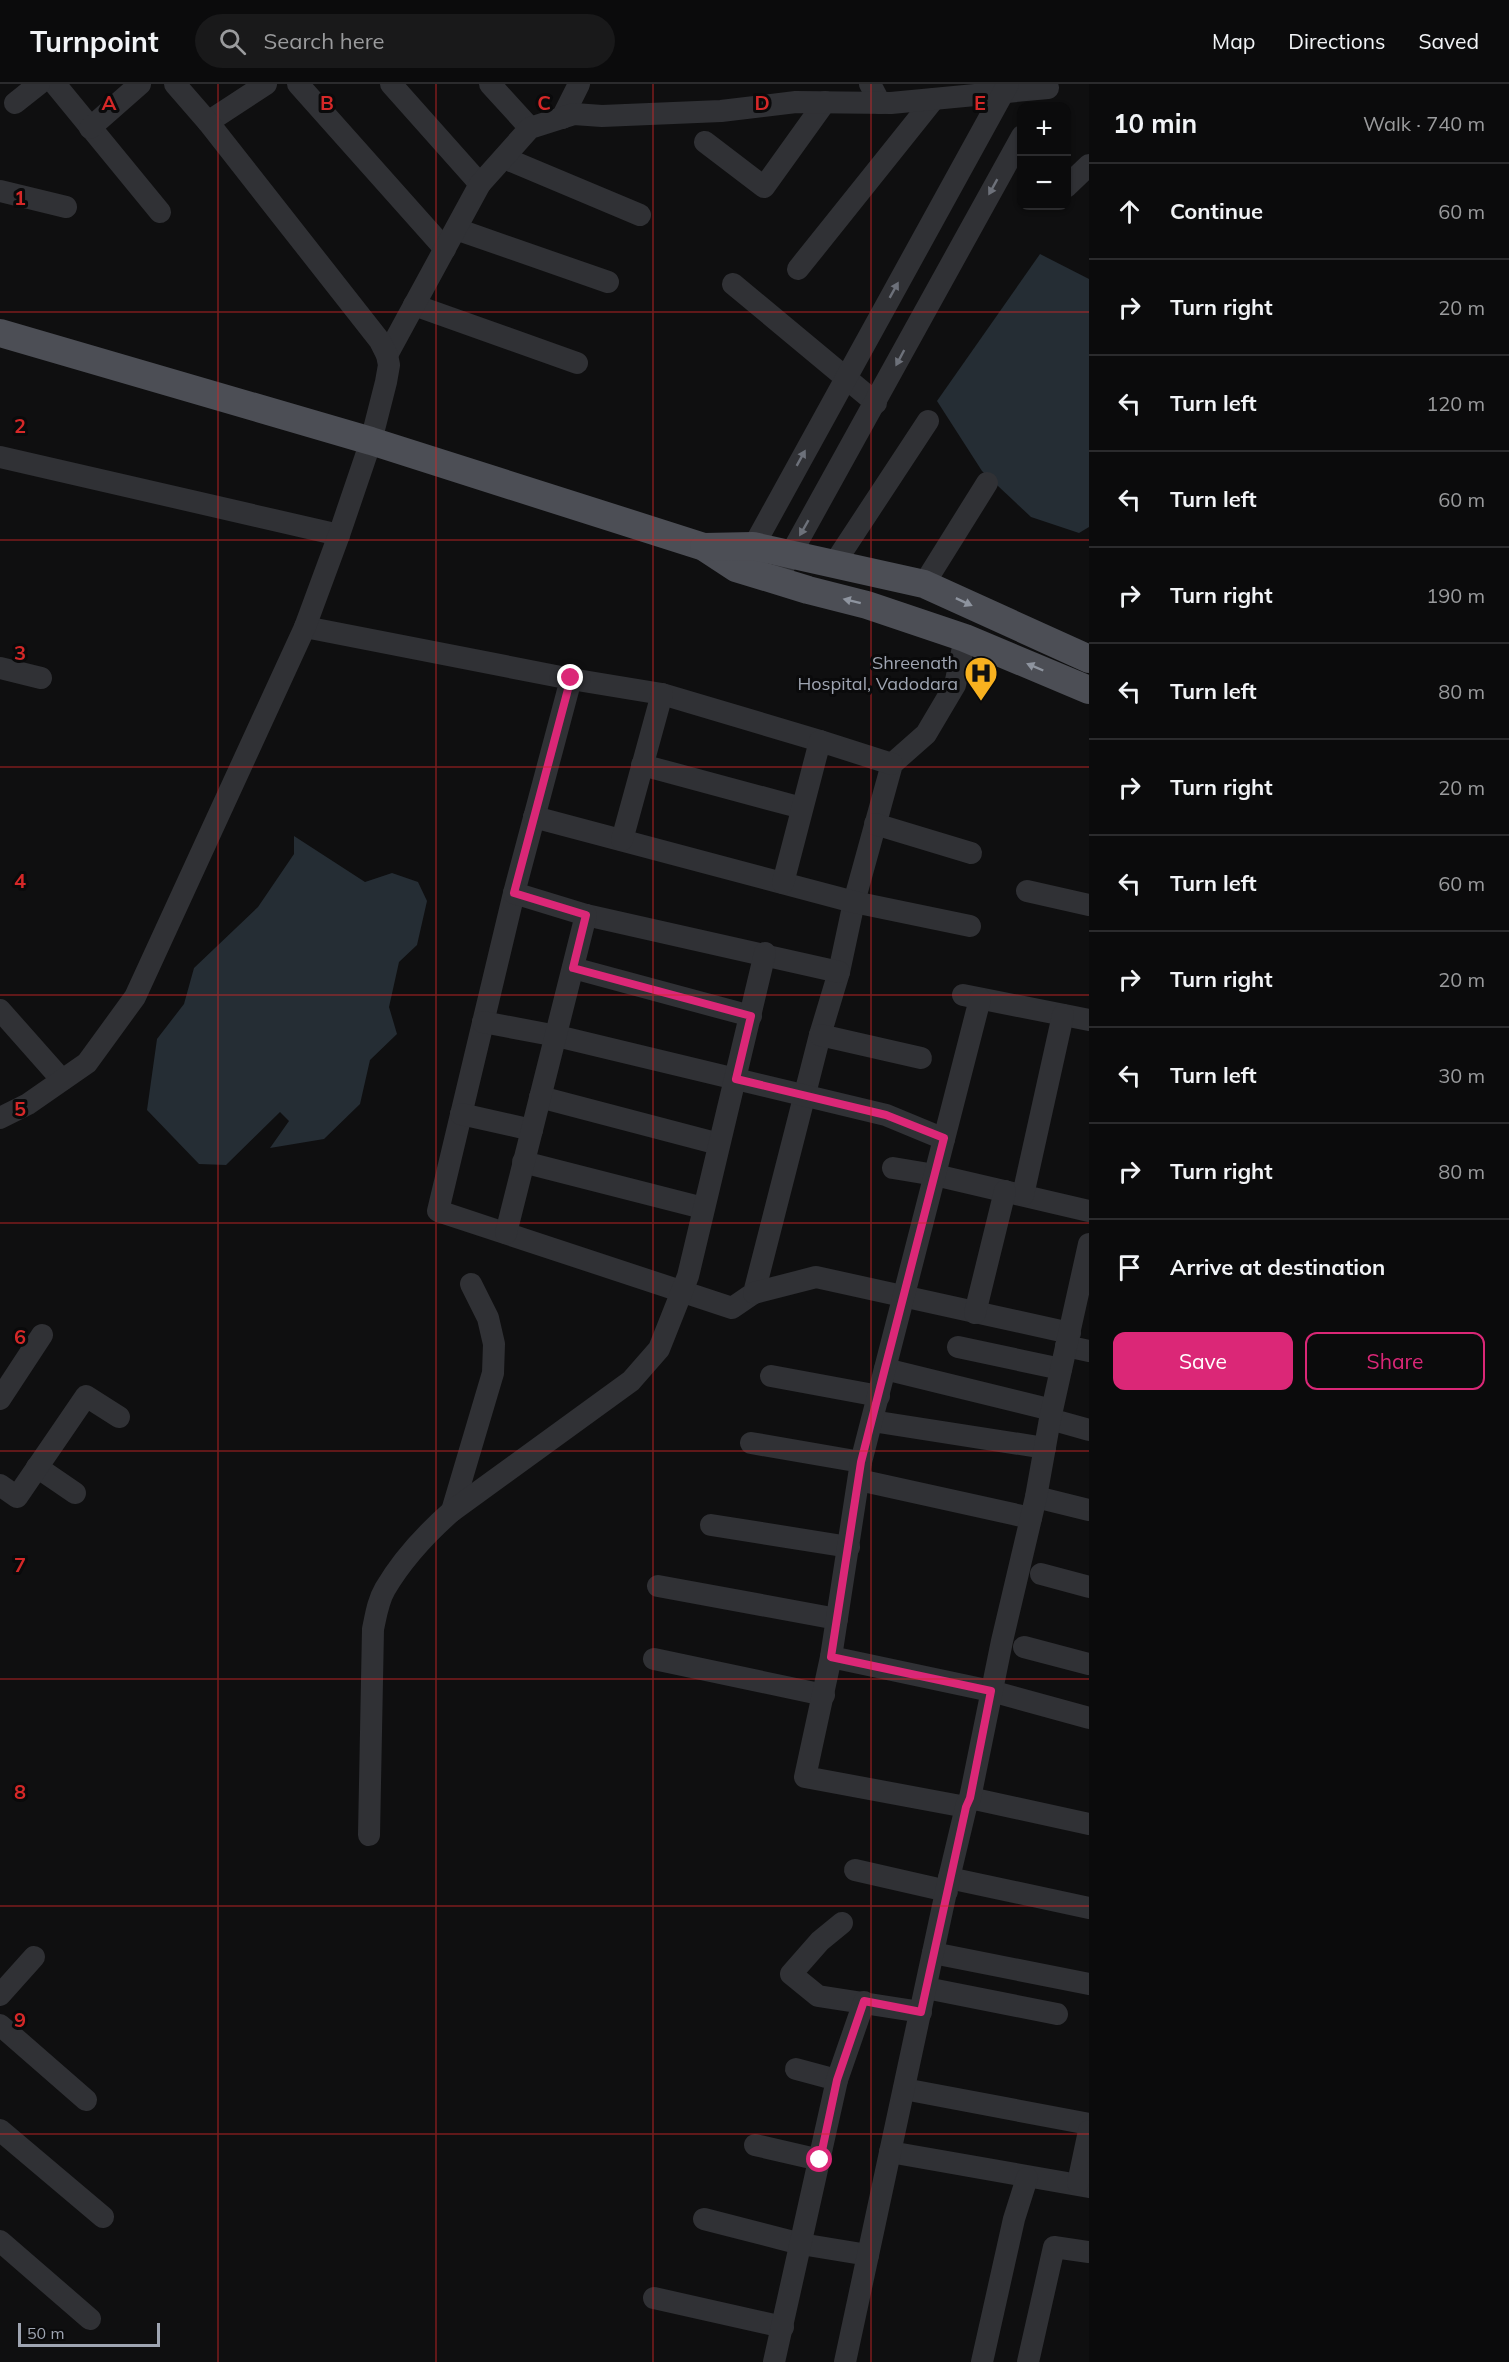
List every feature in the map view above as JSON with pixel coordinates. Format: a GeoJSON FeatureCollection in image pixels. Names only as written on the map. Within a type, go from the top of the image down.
{"type":"FeatureCollection","features":[{"type":"Feature","properties":{"kind":"main road"},"geometry":{"type":"LineString","coordinates":[[0,333],[371,441],[704,547],[747,558],[789,554],[924,584],[1089,659]]}},
{"type":"Feature","properties":{"kind":"main road"},"geometry":{"type":"LineString","coordinates":[[747,558],[777,581],[867,605],[965,638],[1089,690]]}},
{"type":"Feature","properties":{"kind":"street"},"geometry":{"type":"LineString","coordinates":[[15,103],[39,84]]}},
{"type":"Feature","properties":{"kind":"street"},"geometry":{"type":"LineString","coordinates":[[55,84],[160,212]]}},
{"type":"Feature","properties":{"kind":"street"},"geometry":{"type":"LineString","coordinates":[[90,128],[141,84]]}},
{"type":"Feature","properties":{"kind":"street"},"geometry":{"type":"LineString","coordinates":[[0,1118],[28,1104],[87,1063],[135,997],[305,627],[371,441],[389,365],[380,341],[208,122],[175,84]]}},
{"type":"Feature","properties":{"kind":"street"},"geometry":{"type":"LineString","coordinates":[[208,122],[266,84]]}},
{"type":"Feature","properties":{"kind":"street"},"geometry":{"type":"LineString","coordinates":[[298,84],[445,249]]}},
{"type":"Feature","properties":{"kind":"street"},"geometry":{"type":"LineString","coordinates":[[392,84],[480,184]]}},
{"type":"Feature","properties":{"kind":"street"},"geometry":{"type":"LineString","coordinates":[[490,84],[530,128]]}},
{"type":"Feature","properties":{"kind":"street"},"geometry":{"type":"LineString","coordinates":[[562,118],[579,84]]}},
{"type":"Feature","properties":{"kind":"street"},"geometry":{"type":"LineString","coordinates":[[387,355],[480,184],[530,128],[574,114],[602,116],[721,111],[796,102],[825,102],[875,93],[934,99],[1005,88],[1046,93]]}},
{"type":"Feature","properties":{"kind":"street"},"geometry":{"type":"LineString","coordinates":[[747,558],[1005,88]]}},
{"type":"Feature","properties":{"kind":"street"},"geometry":{"type":"LineString","coordinates":[[798,269],[934,99]]}},
{"type":"Feature","properties":{"kind":"street"},"geometry":{"type":"LineString","coordinates":[[705,142],[764,187],[825,102]]}},
{"type":"Feature","properties":{"kind":"street"},"geometry":{"type":"LineString","coordinates":[[777,581],[789,554],[876,403],[1017,145]]}},
{"type":"Feature","properties":{"kind":"street"},"geometry":{"type":"LineString","coordinates":[[504,158],[640,216]]}},
{"type":"Feature","properties":{"kind":"street"},"geometry":{"type":"LineString","coordinates":[[1071,181],[1089,165]]}},
{"type":"Feature","properties":{"kind":"street"},"geometry":{"type":"LineString","coordinates":[[0,191],[66,207]]}},
{"type":"Feature","properties":{"kind":"street"},"geometry":{"type":"LineString","coordinates":[[456,229],[608,282]]}},
{"type":"Feature","properties":{"kind":"street"},"geometry":{"type":"LineString","coordinates":[[733,284],[876,403]]}},
{"type":"Feature","properties":{"kind":"street"},"geometry":{"type":"LineString","coordinates":[[414,304],[577,363]]}},
{"type":"Feature","properties":{"kind":"street"},"geometry":{"type":"LineString","coordinates":[[834,564],[928,421]]}},
{"type":"Feature","properties":{"kind":"street"},"geometry":{"type":"LineString","coordinates":[[0,457],[339,535]]}},
{"type":"Feature","properties":{"kind":"street"},"geometry":{"type":"LineString","coordinates":[[924,584],[987,483]]}},
{"type":"Feature","properties":{"kind":"street"},"geometry":{"type":"LineString","coordinates":[[305,627],[662,694],[892,764]]}},
{"type":"Feature","properties":{"kind":"street"},"geometry":{"type":"LineString","coordinates":[[754,1293],[820,1035],[839,972],[854,902],[892,764],[926,734],[955,685],[965,638]]}},
{"type":"Feature","properties":{"kind":"street"},"geometry":{"type":"LineString","coordinates":[[0,668],[41,678]]}},
{"type":"Feature","properties":{"kind":"street"},"geometry":{"type":"LineString","coordinates":[[571,678],[514,893],[438,1211],[732,1308],[754,1293],[816,1277],[975,1313],[1068,1340],[1089,1351]]}},
{"type":"Feature","properties":{"kind":"street"},"geometry":{"type":"LineString","coordinates":[[622,840],[662,694]]}},
{"type":"Feature","properties":{"kind":"street"},"geometry":{"type":"LineString","coordinates":[[783,883],[820,741]]}},
{"type":"Feature","properties":{"kind":"street"},"geometry":{"type":"LineString","coordinates":[[642,765],[802,808]]}},
{"type":"Feature","properties":{"kind":"street"},"geometry":{"type":"LineString","coordinates":[[534,817],[854,902],[970,926]]}},
{"type":"Feature","properties":{"kind":"street"},"geometry":{"type":"LineString","coordinates":[[875,824],[971,853]]}},
{"type":"Feature","properties":{"kind":"street"},"geometry":{"type":"LineString","coordinates":[[1027,891],[1089,905]]}},
{"type":"Feature","properties":{"kind":"street"},"geometry":{"type":"LineString","coordinates":[[514,893],[586,915],[765,953],[839,972]]}},
{"type":"Feature","properties":{"kind":"street"},"geometry":{"type":"LineString","coordinates":[[506,1233],[586,915]]}},
{"type":"Feature","properties":{"kind":"street"},"geometry":{"type":"LineString","coordinates":[[369,1835],[373,1629],[378,1605],[385,1589],[419,1544],[452,1511],[631,1382],[659,1349],[688,1276],[765,953]]}},
{"type":"Feature","properties":{"kind":"street"},"geometry":{"type":"LineString","coordinates":[[573,968],[751,1016]]}},
{"type":"Feature","properties":{"kind":"street"},"geometry":{"type":"LineString","coordinates":[[1089,1020],[972,997],[944,1138],[860,1471],[831,1657],[805,1777],[968,1802],[1089,1824]]}},
{"type":"Feature","properties":{"kind":"street"},"geometry":{"type":"LineString","coordinates":[[0,1010],[62,1080]]}},
{"type":"Feature","properties":{"kind":"street"},"geometry":{"type":"LineString","coordinates":[[975,1313],[1014,1193],[1063,1015]]}},
{"type":"Feature","properties":{"kind":"street"},"geometry":{"type":"LineString","coordinates":[[483,1022],[557,1036],[886,1115],[944,1138]]}},
{"type":"Feature","properties":{"kind":"street"},"geometry":{"type":"LineString","coordinates":[[820,1035],[921,1058]]}},
{"type":"Feature","properties":{"kind":"street"},"geometry":{"type":"LineString","coordinates":[[540,1097],[719,1143]]}},
{"type":"Feature","properties":{"kind":"street"},"geometry":{"type":"LineString","coordinates":[[461,1113],[532,1130]]}},
{"type":"Feature","properties":{"kind":"street"},"geometry":{"type":"LineString","coordinates":[[523,1162],[703,1208]]}},
{"type":"Feature","properties":{"kind":"street"},"geometry":{"type":"LineString","coordinates":[[893,1168],[934,1175],[1089,1211]]}},
{"type":"Feature","properties":{"kind":"street"},"geometry":{"type":"LineString","coordinates":[[845,2362],[933,1953],[1033,1508],[1051,1414],[1086,1271],[1089,1244]]}},
{"type":"Feature","properties":{"kind":"street"},"geometry":{"type":"LineString","coordinates":[[452,1511],[493,1373],[494,1344],[488,1318],[471,1284]]}},
{"type":"Feature","properties":{"kind":"street"},"geometry":{"type":"LineString","coordinates":[[0,1399],[42,1335]]}},
{"type":"Feature","properties":{"kind":"street"},"geometry":{"type":"LineString","coordinates":[[958,1347],[1061,1369]]}},
{"type":"Feature","properties":{"kind":"street"},"geometry":{"type":"LineString","coordinates":[[885,1369],[1051,1414],[1089,1430]]}},
{"type":"Feature","properties":{"kind":"street"},"geometry":{"type":"LineString","coordinates":[[771,1376],[879,1396]]}},
{"type":"Feature","properties":{"kind":"street"},"geometry":{"type":"LineString","coordinates":[[0,1485],[17,1497],[86,1396],[119,1417]]}},
{"type":"Feature","properties":{"kind":"street"},"geometry":{"type":"LineString","coordinates":[[872,1421],[1045,1448]]}},
{"type":"Feature","properties":{"kind":"street"},"geometry":{"type":"LineString","coordinates":[[752,1443],[860,1471],[1033,1508],[1089,1510]]}},
{"type":"Feature","properties":{"kind":"street"},"geometry":{"type":"LineString","coordinates":[[37,1467],[75,1492]]}},
{"type":"Feature","properties":{"kind":"street"},"geometry":{"type":"LineString","coordinates":[[711,1525],[849,1547]]}},
{"type":"Feature","properties":{"kind":"street"},"geometry":{"type":"LineString","coordinates":[[1041,1574],[1089,1587]]}},
{"type":"Feature","properties":{"kind":"street"},"geometry":{"type":"LineString","coordinates":[[658,1586],[837,1619]]}},
{"type":"Feature","properties":{"kind":"street"},"geometry":{"type":"LineString","coordinates":[[1024,1647],[1089,1664]]}},
{"type":"Feature","properties":{"kind":"street"},"geometry":{"type":"LineString","coordinates":[[831,1657],[991,1691],[1089,1718]]}},
{"type":"Feature","properties":{"kind":"street"},"geometry":{"type":"LineString","coordinates":[[654,1659],[824,1695]]}},
{"type":"Feature","properties":{"kind":"street"},"geometry":{"type":"LineString","coordinates":[[855,1870],[1089,1908]]}},
{"type":"Feature","properties":{"kind":"street"},"geometry":{"type":"LineString","coordinates":[[842,1923],[819,1941],[791,1974],[818,1996],[864,2001],[921,2012]]}},
{"type":"Feature","properties":{"kind":"street"},"geometry":{"type":"LineString","coordinates":[[933,1953],[1089,1984]]}},
{"type":"Feature","properties":{"kind":"street"},"geometry":{"type":"LineString","coordinates":[[0,1995],[34,1957]]}},
{"type":"Feature","properties":{"kind":"street"},"geometry":{"type":"LineString","coordinates":[[926,1988],[1057,2014]]}},
{"type":"Feature","properties":{"kind":"street"},"geometry":{"type":"LineString","coordinates":[[774,2362],[837,2080],[864,2001]]}},
{"type":"Feature","properties":{"kind":"street"},"geometry":{"type":"LineString","coordinates":[[0,2025],[86,2100]]}},
{"type":"Feature","properties":{"kind":"street"},"geometry":{"type":"LineString","coordinates":[[796,2069],[837,2080]]}},
{"type":"Feature","properties":{"kind":"street"},"geometry":{"type":"LineString","coordinates":[[904,2089],[1089,2124]]}},
{"type":"Feature","properties":{"kind":"street"},"geometry":{"type":"LineString","coordinates":[[0,2130],[103,2217]]}},
{"type":"Feature","properties":{"kind":"street"},"geometry":{"type":"LineString","coordinates":[[890,2152],[1027,2178],[1084,2185],[1089,2131]]}},
{"type":"Feature","properties":{"kind":"street"},"geometry":{"type":"LineString","coordinates":[[755,2145],[820,2160]]}},
{"type":"Feature","properties":{"kind":"street"},"geometry":{"type":"LineString","coordinates":[[982,2362],[1014,2219],[1027,2178]]}},
{"type":"Feature","properties":{"kind":"street"},"geometry":{"type":"LineString","coordinates":[[704,2219],[801,2244],[868,2255]]}},
{"type":"Feature","properties":{"kind":"street"},"geometry":{"type":"LineString","coordinates":[[0,2241],[90,2319]]}},
{"type":"Feature","properties":{"kind":"street"},"geometry":{"type":"LineString","coordinates":[[1028,2362],[1054,2247],[1089,2252]]}},
{"type":"Feature","properties":{"kind":"street"},"geometry":{"type":"LineString","coordinates":[[654,2298],[783,2327]]}},
{"type":"Feature","properties":{"kind":"shaded area"},"geometry":{"type":"Polygon","coordinates":[[[1040,254],[1089,279],[1089,527],[1079,533],[1031,517],[982,471],[937,401],[1040,254]]]}},
{"type":"Feature","properties":{"kind":"shaded area"},"geometry":{"type":"Polygon","coordinates":[[[294,836],[365,882],[392,873],[418,882],[427,901],[417,945],[399,962],[389,1007],[397,1034],[370,1060],[360,1104],[324,1139],[270,1148],[289,1121],[280,1112],[226,1165],[199,1164],[147,1110],[157,1039],[184,1004],[194,968],[258,907],[294,854],[294,836]]]}},
{"type":"Feature","properties":{"kind":"place","name":"Shreenath Hospital, Vadodara"},"geometry":{"type":"Point","coordinates":[981,702]}},
{"type":"Feature","properties":{"kind":"route"},"geometry":{"type":"LineString","coordinates":[[571,678],[514,893],[586,915],[573,968],[751,1016],[736,1079],[886,1115],[944,1138],[861,1462],[831,1657],[991,1691],[970,1798],[949,1878],[921,2012],[864,2001],[837,2080],[820,2160]]}}]}
